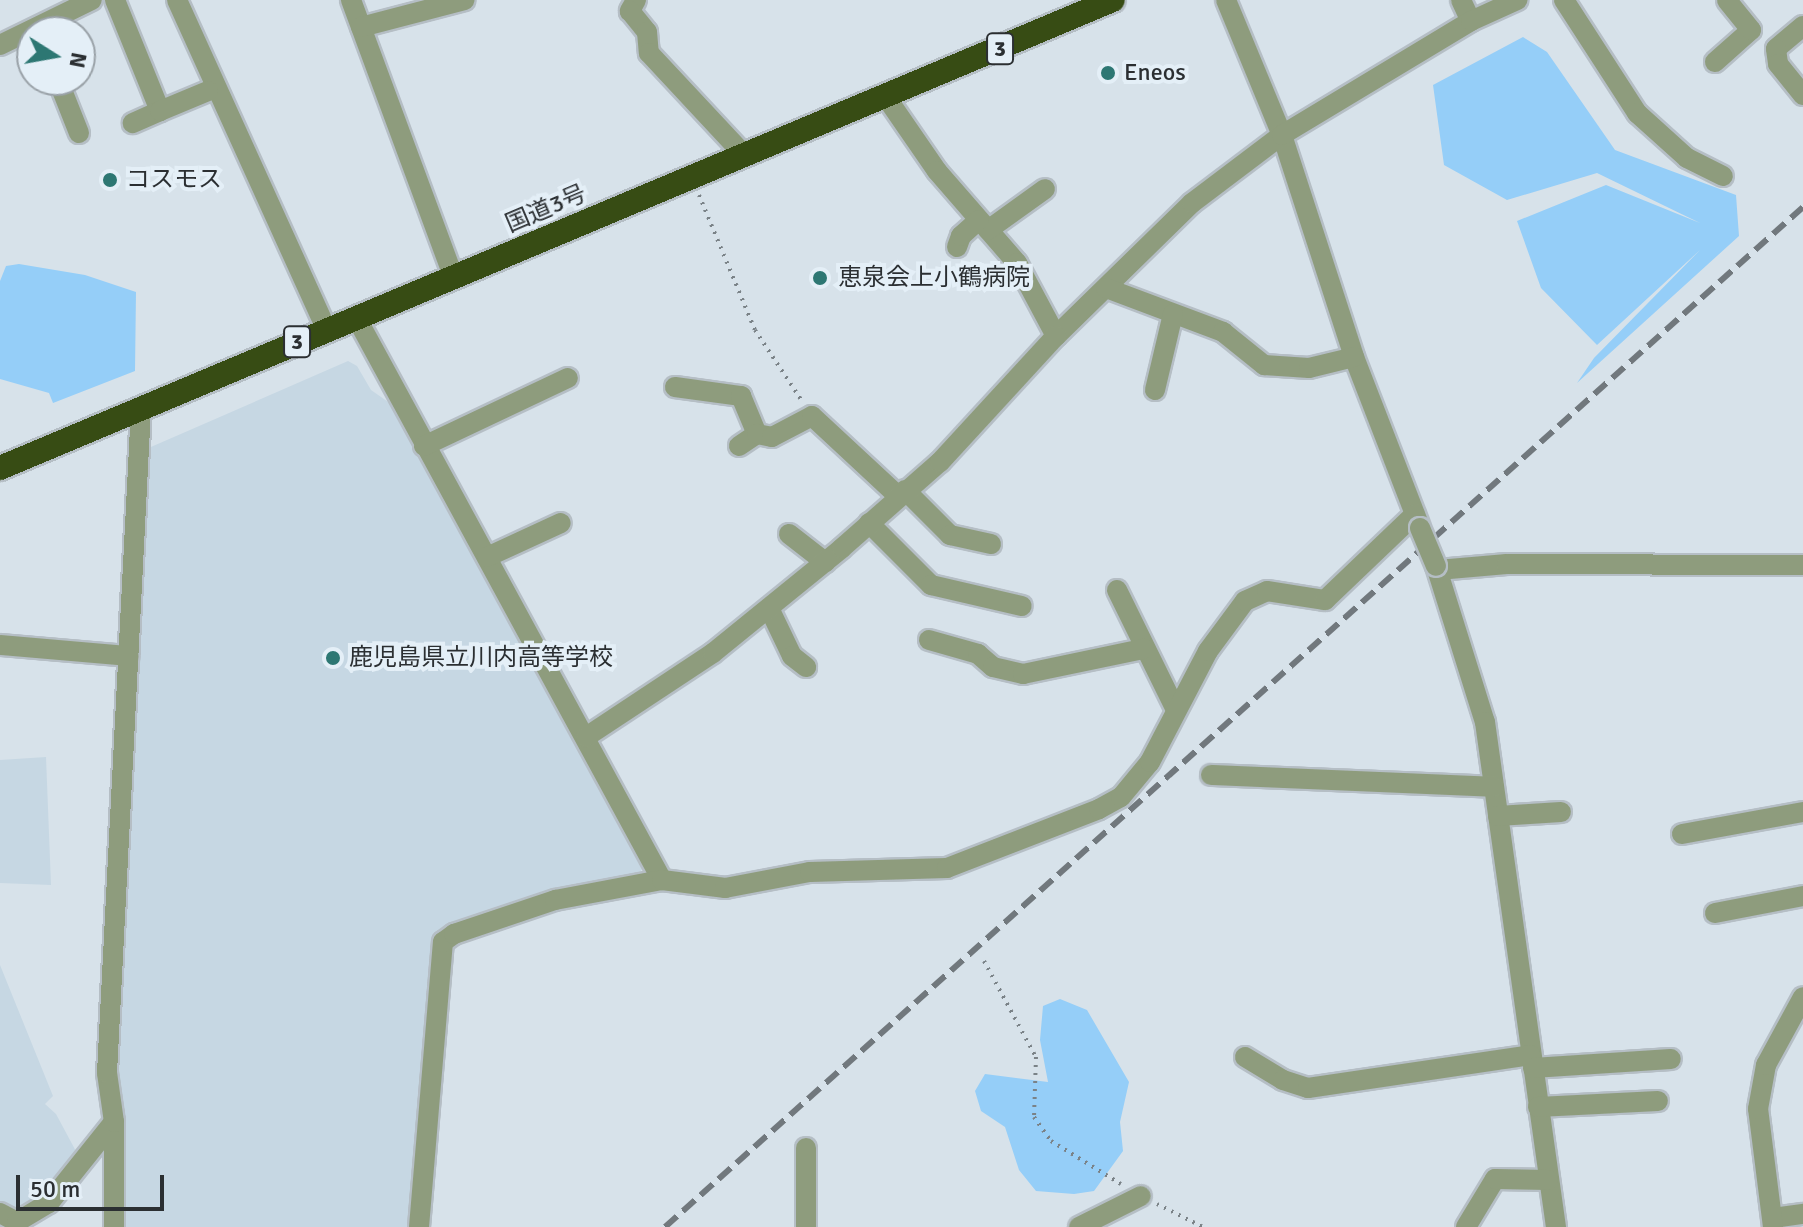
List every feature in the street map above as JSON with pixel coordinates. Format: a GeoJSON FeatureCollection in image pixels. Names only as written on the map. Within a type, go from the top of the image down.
{"type":"FeatureCollection","features":[{"type":"Feature","properties":{"kind":"highway","name":"国道3号"},"geometry":{"type":"LineString","coordinates":[[0,468],[1113,0]]}},
{"type":"Feature","properties":{"kind":"street"},"geometry":{"type":"LineString","coordinates":[[63,16],[92,0]]}},
{"type":"Feature","properties":{"kind":"street"},"geometry":{"type":"LineString","coordinates":[[115,0],[160,111]]}},
{"type":"Feature","properties":{"kind":"street"},"geometry":{"type":"LineString","coordinates":[[177,0],[327,330]]}},
{"type":"Feature","properties":{"kind":"street"},"geometry":{"type":"LineString","coordinates":[[351,0],[454,278]]}},
{"type":"Feature","properties":{"kind":"street"},"geometry":{"type":"LineString","coordinates":[[361,27],[465,0]]}},
{"type":"Feature","properties":{"kind":"street"},"geometry":{"type":"LineString","coordinates":[[636,0],[630,11],[647,32],[649,53],[745,156]]}},
{"type":"Feature","properties":{"kind":"street"},"geometry":{"type":"LineString","coordinates":[[1226,0],[1282,135],[1354,357],[1437,568],[1485,722],[1556,1227]]}},
{"type":"Feature","properties":{"kind":"street"},"geometry":{"type":"LineString","coordinates":[[1461,0],[1471,21]]}},
{"type":"Feature","properties":{"kind":"street"},"geometry":{"type":"LineString","coordinates":[[586,737],[713,653],[825,562],[940,462],[1056,336],[1192,203],[1282,135],[1471,21],[1517,0]]}},
{"type":"Feature","properties":{"kind":"street"},"geometry":{"type":"LineString","coordinates":[[1564,0],[1637,113],[1687,158],[1723,176]]}},
{"type":"Feature","properties":{"kind":"street"},"geometry":{"type":"LineString","coordinates":[[1715,62],[1751,30],[1727,0]]}},
{"type":"Feature","properties":{"kind":"street"},"geometry":{"type":"LineString","coordinates":[[1803,26],[1776,49],[1778,64],[1803,95]]}},
{"type":"Feature","properties":{"kind":"street"},"geometry":{"type":"LineString","coordinates":[[133,123],[208,91]]}},
{"type":"Feature","properties":{"kind":"street"},"geometry":{"type":"LineString","coordinates":[[64,96],[79,133]]}},
{"type":"Feature","properties":{"kind":"street"},"geometry":{"type":"LineString","coordinates":[[886,97],[937,171],[1017,263],[1056,336]]}},
{"type":"Feature","properties":{"kind":"street"},"geometry":{"type":"LineString","coordinates":[[957,247],[983,225],[1045,189]]}},
{"type":"Feature","properties":{"kind":"street"},"geometry":{"type":"LineString","coordinates":[[1106,288],[1223,332],[1264,365],[1309,368],[1354,357]]}},
{"type":"Feature","properties":{"kind":"street"},"geometry":{"type":"LineString","coordinates":[[1155,390],[1173,314]]}},
{"type":"Feature","properties":{"kind":"street"},"geometry":{"type":"LineString","coordinates":[[356,317],[662,880]]}},
{"type":"Feature","properties":{"kind":"street"},"geometry":{"type":"LineString","coordinates":[[424,446],[568,378]]}},
{"type":"Feature","properties":{"kind":"street"},"geometry":{"type":"LineString","coordinates":[[675,387],[741,396],[757,434]]}},
{"type":"Feature","properties":{"kind":"street"},"geometry":{"type":"LineString","coordinates":[[114,1227],[114,1122],[107,1073],[141,408]]}},
{"type":"Feature","properties":{"kind":"street"},"geometry":{"type":"LineString","coordinates":[[739,446],[757,434],[772,437],[812,416],[950,535],[991,544]]}},
{"type":"Feature","properties":{"kind":"street"},"geometry":{"type":"LineString","coordinates":[[419,1227],[443,942],[555,900],[662,880],[725,888],[810,872],[947,868],[970,862],[1121,797],[1150,762],[1175,708],[1245,601],[1267,591],[1325,600],[1418,521]]}},
{"type":"Feature","properties":{"kind":"street"},"geometry":{"type":"LineString","coordinates":[[487,557],[561,523]]}},
{"type":"Feature","properties":{"kind":"street"},"geometry":{"type":"LineString","coordinates":[[869,523],[931,585],[1022,606]]}},
{"type":"Feature","properties":{"kind":"street"},"geometry":{"type":"LineString","coordinates":[[789,534],[825,562]]}},
{"type":"Feature","properties":{"kind":"street"},"geometry":{"type":"LineString","coordinates":[[1437,568],[1507,564],[1803,565]]}},
{"type":"Feature","properties":{"kind":"street"},"geometry":{"type":"LineString","coordinates":[[1117,590],[1143,649],[1175,708]]}},
{"type":"Feature","properties":{"kind":"street"},"geometry":{"type":"LineString","coordinates":[[769,608],[792,656],[806,667]]}},
{"type":"Feature","properties":{"kind":"street"},"geometry":{"type":"LineString","coordinates":[[929,640],[978,654],[993,667],[1023,674],[1143,649]]}},
{"type":"Feature","properties":{"kind":"street"},"geometry":{"type":"LineString","coordinates":[[0,645],[129,656]]}},
{"type":"Feature","properties":{"kind":"street"},"geometry":{"type":"LineString","coordinates":[[1211,775],[1494,787]]}},
{"type":"Feature","properties":{"kind":"street"},"geometry":{"type":"LineString","coordinates":[[1498,816],[1561,812]]}},
{"type":"Feature","properties":{"kind":"street"},"geometry":{"type":"LineString","coordinates":[[1682,834],[1803,812]]}},
{"type":"Feature","properties":{"kind":"street"},"geometry":{"type":"LineString","coordinates":[[1715,913],[1803,896]]}},
{"type":"Feature","properties":{"kind":"street"},"geometry":{"type":"LineString","coordinates":[[1803,997],[1766,1065],[1758,1109],[1773,1222],[1803,1214]]}},
{"type":"Feature","properties":{"kind":"street"},"geometry":{"type":"LineString","coordinates":[[1245,1057],[1283,1080],[1308,1088],[1532,1062],[1671,1059]]}},
{"type":"Feature","properties":{"kind":"street"},"geometry":{"type":"LineString","coordinates":[[1538,1107],[1658,1101]]}},
{"type":"Feature","properties":{"kind":"street"},"geometry":{"type":"LineString","coordinates":[[0,1213],[17,1222],[49,1203],[114,1122]]}},
{"type":"Feature","properties":{"kind":"street"},"geometry":{"type":"LineString","coordinates":[[806,1148],[806,1227]]}},
{"type":"Feature","properties":{"kind":"street"},"geometry":{"type":"LineString","coordinates":[[1468,1225],[1495,1179],[1548,1180]]}},
{"type":"Feature","properties":{"kind":"street"},"geometry":{"type":"LineString","coordinates":[[1079,1227],[1141,1196]]}},
{"type":"Feature","properties":{"kind":"path"},"geometry":{"type":"LineString","coordinates":[[691,178],[755,330],[812,416]]}},
{"type":"Feature","properties":{"kind":"path"},"geometry":{"type":"LineString","coordinates":[[984,961],[1036,1057],[1034,1117],[1051,1141],[1141,1196],[1203,1227]]}},
{"type":"Feature","properties":{"kind":"shaded area"},"geometry":{"type":"Polygon","coordinates":[[[1523,37],[1547,52],[1615,150],[1736,195],[1739,236],[1577,383],[1594,358],[1700,250],[1597,345],[1541,288],[1517,221],[1606,185],[1700,223],[1597,173],[1507,200],[1444,165],[1433,85],[1523,37]]]}},
{"type":"Feature","properties":{"kind":"shaded area"},"geometry":{"type":"Polygon","coordinates":[[[19,264],[85,275],[136,292],[135,371],[53,403],[49,393],[0,379],[0,281],[6,266],[19,264]]]}},
{"type":"Feature","properties":{"kind":"shaded area","name":"鹿児島県立川内高等学校"},"geometry":{"type":"Polygon","coordinates":[[[348,361],[357,366],[371,390],[394,406],[645,865],[635,879],[439,933],[415,1227],[119,1227],[112,1072],[144,450],[348,361]]]}},
{"type":"Feature","properties":{"kind":"shaded area"},"geometry":{"type":"Polygon","coordinates":[[[46,757],[51,885],[0,883],[0,760],[46,757]]]}},
{"type":"Feature","properties":{"kind":"shaded area"},"geometry":{"type":"Polygon","coordinates":[[[0,965],[53,1096],[45,1104],[56,1114],[78,1155],[44,1201],[14,1214],[0,1207],[0,965]]]}},
{"type":"Feature","properties":{"kind":"shaded area"},"geometry":{"type":"Polygon","coordinates":[[[1060,999],[1087,1010],[1129,1082],[1120,1122],[1123,1151],[1094,1191],[1074,1194],[1036,1191],[1019,1170],[1005,1127],[981,1111],[975,1091],[985,1074],[1048,1082],[1040,1040],[1043,1006],[1060,999]]]}},
{"type":"Feature","properties":{"kind":"railway"},"geometry":{"type":"LineString","coordinates":[[665,1227],[1803,207]]}},
{"type":"Feature","properties":{"kind":"place","name":"Eneos"},"geometry":{"type":"Point","coordinates":[1108,73]}},
{"type":"Feature","properties":{"kind":"place","name":"コスモス"},"geometry":{"type":"Point","coordinates":[110,180]}},
{"type":"Feature","properties":{"kind":"place","name":"恵泉会上小鶴病院"},"geometry":{"type":"Point","coordinates":[820,278]}},
{"type":"Feature","properties":{"kind":"place","name":"鹿児島県立川内高等学校"},"geometry":{"type":"Point","coordinates":[333,658]}}]}
